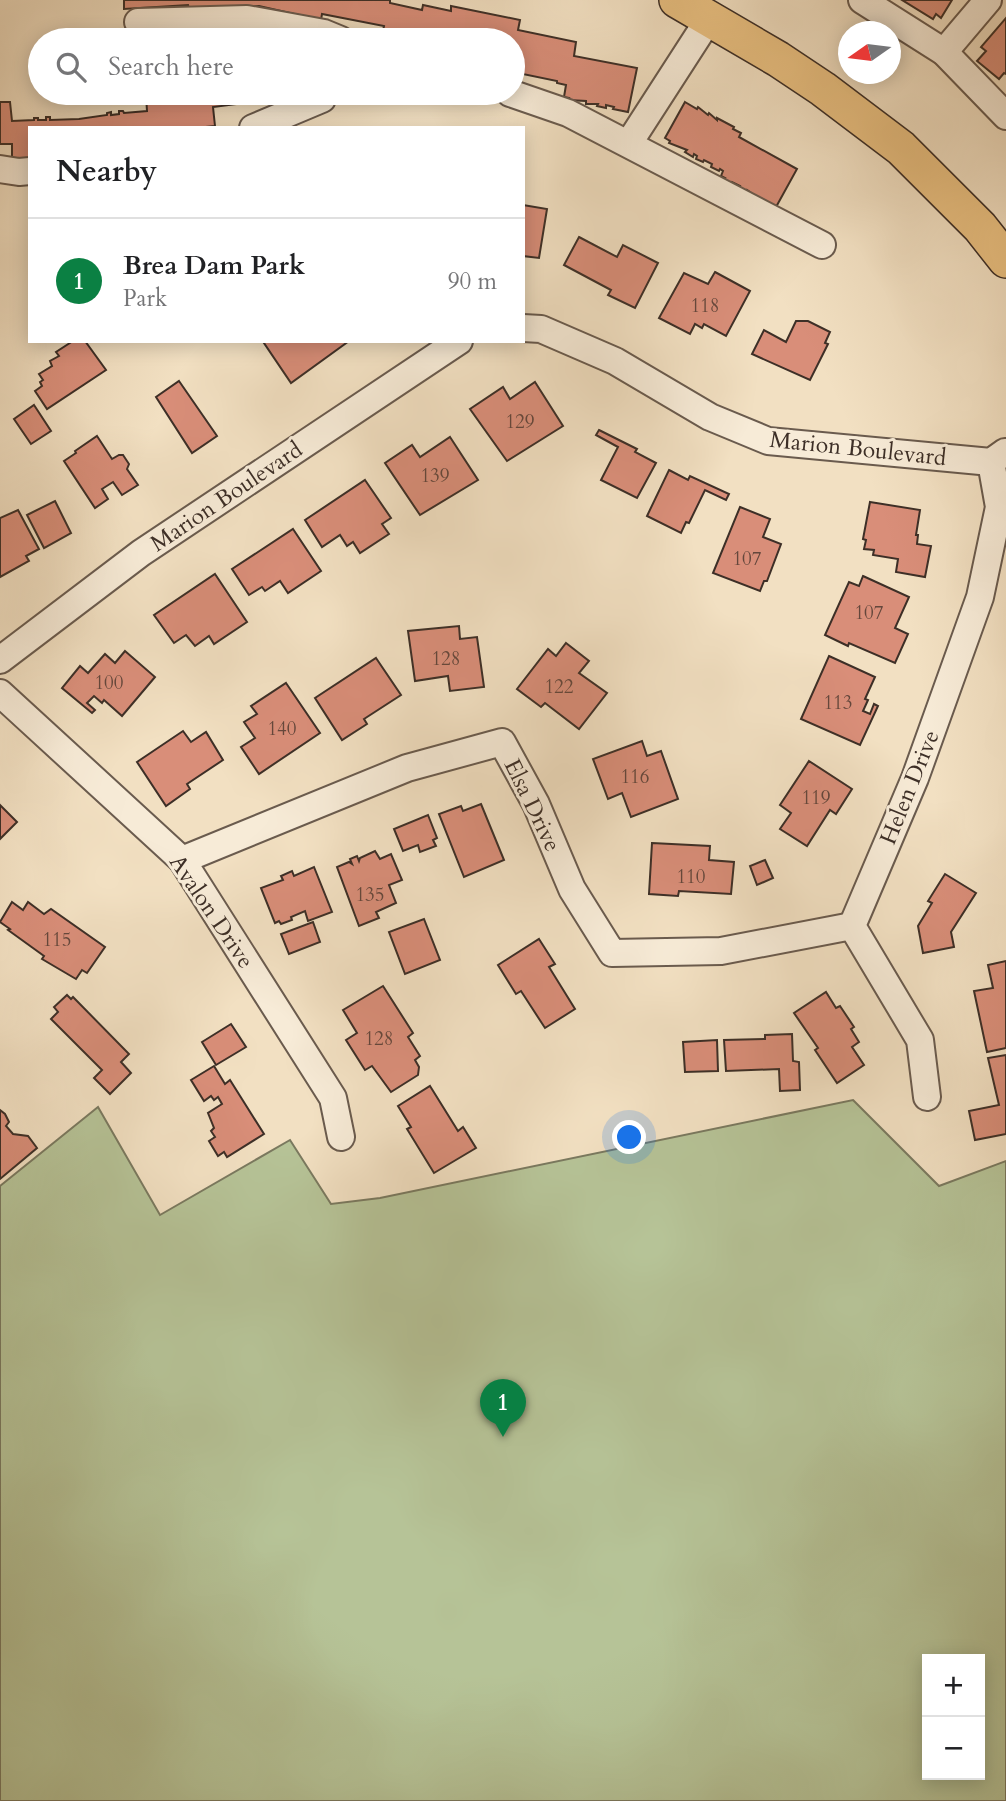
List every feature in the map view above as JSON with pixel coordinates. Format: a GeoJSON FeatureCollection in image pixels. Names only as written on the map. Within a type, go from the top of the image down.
{"type":"FeatureCollection","features":[{"type":"Feature","properties":{"kind":"main road"},"geometry":{"type":"LineString","coordinates":[[677,0],[801,74],[901,148],[980,228],[1006,260]]}},
{"type":"Feature","properties":{"kind":"street"},"geometry":{"type":"LineString","coordinates":[[862,0],[944,52],[1006,116]]}},
{"type":"Feature","properties":{"kind":"street"},"geometry":{"type":"LineString","coordinates":[[944,52],[988,0]]}},
{"type":"Feature","properties":{"kind":"street"},"geometry":{"type":"LineString","coordinates":[[138,22],[247,19],[296,28]]}},
{"type":"Feature","properties":{"kind":"street"},"geometry":{"type":"LineString","coordinates":[[629,143],[709,19]]}},
{"type":"Feature","properties":{"kind":"street"},"geometry":{"type":"LineString","coordinates":[[525,98],[568,113],[629,143],[822,245]]}},
{"type":"Feature","properties":{"kind":"street"},"geometry":{"type":"LineString","coordinates":[[258,126],[308,105]]}},
{"type":"Feature","properties":{"kind":"street"},"geometry":{"type":"LineString","coordinates":[[0,169],[28,171]]}},
{"type":"Feature","properties":{"kind":"street","name":"Marion Boulevard"},"geometry":{"type":"LineString","coordinates":[[525,328],[541,329],[615,361],[710,417],[768,441],[998,457]]}},
{"type":"Feature","properties":{"kind":"street","name":"Marion Boulevard"},"geometry":{"type":"LineString","coordinates":[[0,660],[141,553],[455,343]]}},
{"type":"Feature","properties":{"kind":"street","name":"Helen Drive"},"geometry":{"type":"LineString","coordinates":[[852,926],[915,778],[980,597],[999,507],[998,457]]}},
{"type":"Feature","properties":{"kind":"street","name":"Avalon Drive"},"geometry":{"type":"LineString","coordinates":[[0,693],[182,860],[333,1098],[341,1137]]}},
{"type":"Feature","properties":{"kind":"street","name":"Elsa Drive"},"geometry":{"type":"LineString","coordinates":[[182,860],[407,768],[502,742],[536,803],[572,889],[612,953],[721,951],[852,926]]}},
{"type":"Feature","properties":{"kind":"street"},"geometry":{"type":"LineString","coordinates":[[852,926],[920,1040],[927,1097]]}},
{"type":"Feature","properties":{"kind":"green space"},"geometry":{"type":"Polygon","coordinates":[[[853,1100],[939,1186],[1006,1161],[1006,1801],[0,1801],[0,1186],[98,1107],[160,1215],[290,1140],[331,1204],[380,1198],[853,1100]]]}},
{"type":"Feature","properties":{"kind":"building"},"geometry":{"type":"Polygon","coordinates":[[[124,0],[390,0],[390,3],[422,10],[423,5],[451,11],[451,6],[520,20],[518,28],[384,28],[322,14],[321,20],[259,6],[189,10],[188,5],[124,9],[124,0]]]}},
{"type":"Feature","properties":{"kind":"building"},"geometry":{"type":"Polygon","coordinates":[[[902,0],[952,0],[941,18],[936,14],[933,19],[902,0]]]}},
{"type":"Feature","properties":{"kind":"building"},"geometry":{"type":"Polygon","coordinates":[[[1006,18],[1006,74],[999,79],[977,61],[986,51],[981,47],[1006,18]]]}},
{"type":"Feature","properties":{"kind":"building"},"geometry":{"type":"Polygon","coordinates":[[[525,31],[576,42],[574,56],[637,68],[628,112],[606,105],[606,108],[597,106],[598,104],[586,104],[586,101],[568,100],[569,98],[564,97],[566,85],[525,74],[525,31]]]}},
{"type":"Feature","properties":{"kind":"building"},"geometry":{"type":"Polygon","coordinates":[[[0,102],[10,102],[12,121],[34,118],[46,120],[46,117],[50,117],[50,120],[79,119],[111,112],[111,115],[119,114],[119,111],[147,111],[147,105],[229,105],[213,107],[215,126],[28,126],[28,161],[12,162],[12,144],[0,144],[0,102]]]}},
{"type":"Feature","properties":{"kind":"building"},"geometry":{"type":"Polygon","coordinates":[[[685,102],[734,127],[733,129],[741,133],[739,137],[797,169],[776,207],[763,203],[764,200],[749,194],[747,190],[746,192],[739,188],[740,186],[723,180],[723,171],[711,167],[712,164],[696,159],[694,154],[693,157],[685,152],[687,150],[669,143],[665,138],[685,102]]]}},
{"type":"Feature","properties":{"kind":"building"},"geometry":{"type":"Polygon","coordinates":[[[525,205],[547,209],[539,258],[525,256],[525,205]]]}},
{"type":"Feature","properties":{"kind":"building"},"geometry":{"type":"Polygon","coordinates":[[[579,237],[617,257],[623,245],[658,263],[635,308],[608,295],[611,290],[564,265],[579,237]]]}},
{"type":"Feature","properties":{"kind":"building"},"geometry":{"type":"Polygon","coordinates":[[[715,272],[750,291],[726,336],[704,324],[702,328],[695,324],[690,334],[659,318],[684,273],[708,284],[715,272]]]}},
{"type":"Feature","properties":{"kind":"building"},"geometry":{"type":"Polygon","coordinates":[[[796,321],[808,321],[830,332],[825,343],[828,344],[810,380],[752,354],[764,330],[786,342],[796,321]]]}},
{"type":"Feature","properties":{"kind":"building"},"geometry":{"type":"Polygon","coordinates":[[[70,343],[86,343],[106,370],[47,409],[35,391],[42,386],[40,382],[43,380],[39,374],[52,366],[50,361],[59,356],[56,352],[70,343]]]}},
{"type":"Feature","properties":{"kind":"building"},"geometry":{"type":"Polygon","coordinates":[[[264,343],[346,343],[291,383],[264,343]]]}},
{"type":"Feature","properties":{"kind":"building"},"geometry":{"type":"Polygon","coordinates":[[[179,381],[217,436],[192,453],[156,397],[179,381]]]}},
{"type":"Feature","properties":{"kind":"building"},"geometry":{"type":"Polygon","coordinates":[[[535,382],[563,426],[507,461],[470,409],[503,387],[510,399],[535,382]]]}},
{"type":"Feature","properties":{"kind":"building"},"geometry":{"type":"Polygon","coordinates":[[[34,405],[51,431],[31,444],[14,419],[34,405]]]}},
{"type":"Feature","properties":{"kind":"building"},"geometry":{"type":"Polygon","coordinates":[[[599,430],[637,449],[635,452],[656,463],[637,498],[601,480],[618,447],[596,435],[599,430]]]}},
{"type":"Feature","properties":{"kind":"building"},"geometry":{"type":"Polygon","coordinates":[[[97,436],[112,459],[123,455],[129,464],[127,469],[138,485],[122,495],[113,482],[102,489],[108,499],[95,508],[64,461],[97,436]]]}},
{"type":"Feature","properties":{"kind":"building"},"geometry":{"type":"Polygon","coordinates":[[[450,437],[478,480],[420,515],[385,463],[412,445],[420,457],[450,437]]]}},
{"type":"Feature","properties":{"kind":"building"},"geometry":{"type":"Polygon","coordinates":[[[669,470],[688,480],[690,476],[729,494],[726,500],[705,490],[689,523],[686,522],[681,533],[647,516],[669,470]]]}},
{"type":"Feature","properties":{"kind":"building"},"geometry":{"type":"Polygon","coordinates":[[[365,480],[391,518],[382,524],[389,534],[360,553],[353,542],[347,546],[340,535],[322,547],[305,520],[365,480]]]}},
{"type":"Feature","properties":{"kind":"building"},"geometry":{"type":"Polygon","coordinates":[[[55,501],[71,533],[44,548],[27,515],[55,501]]]}},
{"type":"Feature","properties":{"kind":"building"},"geometry":{"type":"Polygon","coordinates":[[[870,502],[920,510],[917,544],[931,546],[925,577],[896,572],[898,559],[873,555],[874,550],[864,549],[866,540],[863,539],[870,502]]]}},
{"type":"Feature","properties":{"kind":"building"},"geometry":{"type":"Polygon","coordinates":[[[740,507],[770,519],[763,537],[781,544],[767,581],[764,581],[760,591],[713,573],[740,507]]]}},
{"type":"Feature","properties":{"kind":"building"},"geometry":{"type":"Polygon","coordinates":[[[18,510],[39,549],[26,556],[29,561],[0,577],[0,518],[18,510]]]}},
{"type":"Feature","properties":{"kind":"building"},"geometry":{"type":"Polygon","coordinates":[[[293,529],[321,571],[288,593],[280,581],[265,591],[262,587],[249,595],[232,569],[293,529]]]}},
{"type":"Feature","properties":{"kind":"building"},"geometry":{"type":"Polygon","coordinates":[[[215,574],[247,622],[214,644],[209,636],[195,646],[186,635],[174,643],[154,615],[215,574]]]}},
{"type":"Feature","properties":{"kind":"building"},"geometry":{"type":"Polygon","coordinates":[[[863,576],[909,597],[895,628],[908,634],[895,663],[825,635],[849,582],[859,586],[863,576]]]}},
{"type":"Feature","properties":{"kind":"building"},"geometry":{"type":"Polygon","coordinates":[[[459,626],[460,639],[477,637],[484,687],[450,691],[448,676],[415,681],[408,631],[459,626]]]}},
{"type":"Feature","properties":{"kind":"building"},"geometry":{"type":"Polygon","coordinates":[[[566,643],[589,661],[579,673],[607,693],[579,729],[545,703],[541,707],[517,689],[548,649],[556,656],[566,643]]]}},
{"type":"Feature","properties":{"kind":"building"},"geometry":{"type":"Polygon","coordinates":[[[125,651],[155,677],[122,716],[104,700],[102,703],[94,696],[87,703],[95,710],[92,713],[62,688],[80,666],[88,673],[105,654],[115,663],[125,651]]]}},
{"type":"Feature","properties":{"kind":"building"},"geometry":{"type":"Polygon","coordinates":[[[829,656],[875,677],[865,699],[868,700],[863,711],[870,714],[874,704],[878,706],[860,745],[801,719],[829,656]]]}},
{"type":"Feature","properties":{"kind":"building"},"geometry":{"type":"Polygon","coordinates":[[[376,658],[401,695],[364,719],[367,724],[342,740],[315,698],[376,658]]]}},
{"type":"Feature","properties":{"kind":"building"},"geometry":{"type":"Polygon","coordinates":[[[286,683],[320,733],[259,774],[241,747],[255,738],[244,722],[257,714],[251,706],[286,683]]]}},
{"type":"Feature","properties":{"kind":"building"},"geometry":{"type":"Polygon","coordinates":[[[183,731],[191,742],[206,732],[223,760],[187,784],[190,789],[166,806],[137,762],[183,731]]]}},
{"type":"Feature","properties":{"kind":"building"},"geometry":{"type":"Polygon","coordinates":[[[642,741],[647,756],[661,751],[678,799],[631,817],[622,793],[608,799],[593,759],[642,741]]]}},
{"type":"Feature","properties":{"kind":"building"},"geometry":{"type":"Polygon","coordinates":[[[809,761],[852,789],[836,814],[830,810],[807,846],[780,829],[791,813],[780,805],[809,761]]]}},
{"type":"Feature","properties":{"kind":"building"},"geometry":{"type":"Polygon","coordinates":[[[481,804],[504,860],[464,877],[439,814],[461,806],[463,811],[481,804]]]}},
{"type":"Feature","properties":{"kind":"building"},"geometry":{"type":"Polygon","coordinates":[[[0,805],[17,822],[0,839],[0,805]]]}},
{"type":"Feature","properties":{"kind":"building"},"geometry":{"type":"Polygon","coordinates":[[[428,815],[437,838],[433,840],[436,846],[420,852],[418,845],[403,851],[394,829],[428,815]]]}},
{"type":"Feature","properties":{"kind":"building"},"geometry":{"type":"Polygon","coordinates":[[[652,843],[710,846],[709,860],[734,862],[731,894],[679,891],[678,896],[649,894],[652,843]]]}},
{"type":"Feature","properties":{"kind":"building"},"geometry":{"type":"Polygon","coordinates":[[[375,851],[380,859],[391,854],[402,880],[389,885],[396,903],[376,912],[379,918],[359,926],[337,867],[349,862],[352,864],[350,859],[357,856],[359,861],[375,851]]]}},
{"type":"Feature","properties":{"kind":"building"},"geometry":{"type":"Polygon","coordinates":[[[765,860],[773,878],[757,885],[750,866],[765,860]]]}},
{"type":"Feature","properties":{"kind":"building"},"geometry":{"type":"Polygon","coordinates":[[[314,867],[332,912],[308,921],[305,911],[291,917],[292,920],[275,923],[261,888],[283,880],[281,876],[292,871],[294,876],[314,867]]]}},
{"type":"Feature","properties":{"kind":"building"},"geometry":{"type":"Polygon","coordinates":[[[945,874],[976,893],[951,932],[954,947],[923,953],[918,926],[932,903],[928,901],[945,874]]]}},
{"type":"Feature","properties":{"kind":"building"},"geometry":{"type":"Polygon","coordinates":[[[12,902],[23,910],[28,902],[44,914],[51,909],[105,947],[87,973],[82,970],[76,979],[42,959],[44,956],[0,922],[12,902]]]}},
{"type":"Feature","properties":{"kind":"building"},"geometry":{"type":"Polygon","coordinates":[[[424,919],[440,960],[405,974],[389,932],[424,919]]]}},
{"type":"Feature","properties":{"kind":"building"},"geometry":{"type":"Polygon","coordinates":[[[313,922],[320,942],[289,954],[281,934],[313,922]]]}},
{"type":"Feature","properties":{"kind":"building"},"geometry":{"type":"Polygon","coordinates":[[[539,939],[555,964],[549,967],[575,1009],[545,1028],[521,991],[516,994],[498,965],[539,939]]]}},
{"type":"Feature","properties":{"kind":"building"},"geometry":{"type":"Polygon","coordinates":[[[1006,961],[1006,1048],[987,1052],[974,991],[993,988],[988,965],[1006,961]]]}},
{"type":"Feature","properties":{"kind":"building"},"geometry":{"type":"Polygon","coordinates":[[[383,986],[413,1033],[408,1037],[420,1056],[415,1060],[419,1067],[418,1075],[391,1092],[372,1066],[365,1070],[346,1040],[357,1033],[343,1010],[383,986]]]}},
{"type":"Feature","properties":{"kind":"building"},"geometry":{"type":"Polygon","coordinates":[[[826,992],[836,1008],[840,1006],[854,1027],[851,1029],[859,1042],[852,1047],[864,1065],[837,1083],[815,1050],[818,1048],[794,1013],[826,992]]]}},
{"type":"Feature","properties":{"kind":"building"},"geometry":{"type":"Polygon","coordinates":[[[67,995],[71,999],[73,997],[129,1054],[121,1062],[131,1073],[110,1094],[94,1078],[102,1070],[51,1019],[58,1012],[54,1007],[67,995]]]}},
{"type":"Feature","properties":{"kind":"building"},"geometry":{"type":"Polygon","coordinates":[[[231,1024],[246,1047],[216,1065],[202,1042],[231,1024]]]}},
{"type":"Feature","properties":{"kind":"building"},"geometry":{"type":"Polygon","coordinates":[[[792,1034],[793,1061],[799,1062],[800,1090],[780,1091],[779,1069],[726,1071],[724,1040],[765,1039],[765,1035],[792,1034]]]}},
{"type":"Feature","properties":{"kind":"building"},"geometry":{"type":"Polygon","coordinates":[[[717,1040],[718,1071],[685,1072],[683,1042],[717,1040]]]}},
{"type":"Feature","properties":{"kind":"building"},"geometry":{"type":"Polygon","coordinates":[[[1006,1055],[1006,1134],[975,1140],[969,1111],[999,1105],[988,1058],[1006,1055]]]}},
{"type":"Feature","properties":{"kind":"building"},"geometry":{"type":"Polygon","coordinates":[[[214,1066],[225,1084],[230,1080],[264,1134],[227,1157],[224,1152],[218,1156],[209,1141],[215,1137],[211,1131],[214,1128],[208,1113],[222,1104],[218,1097],[214,1100],[211,1096],[204,1101],[191,1080],[214,1066]]]}},
{"type":"Feature","properties":{"kind":"building"},"geometry":{"type":"Polygon","coordinates":[[[430,1086],[458,1131],[463,1127],[476,1148],[434,1173],[407,1129],[411,1127],[398,1106],[430,1086]]]}},
{"type":"Feature","properties":{"kind":"building"},"geometry":{"type":"Polygon","coordinates":[[[0,1110],[5,1114],[9,1122],[6,1126],[13,1134],[28,1136],[37,1148],[0,1179],[0,1110]]]}},
{"type":"Feature","properties":{"kind":"place","name":"Brea Dam Park"},"geometry":{"type":"Point","coordinates":[503,1437]}}]}
